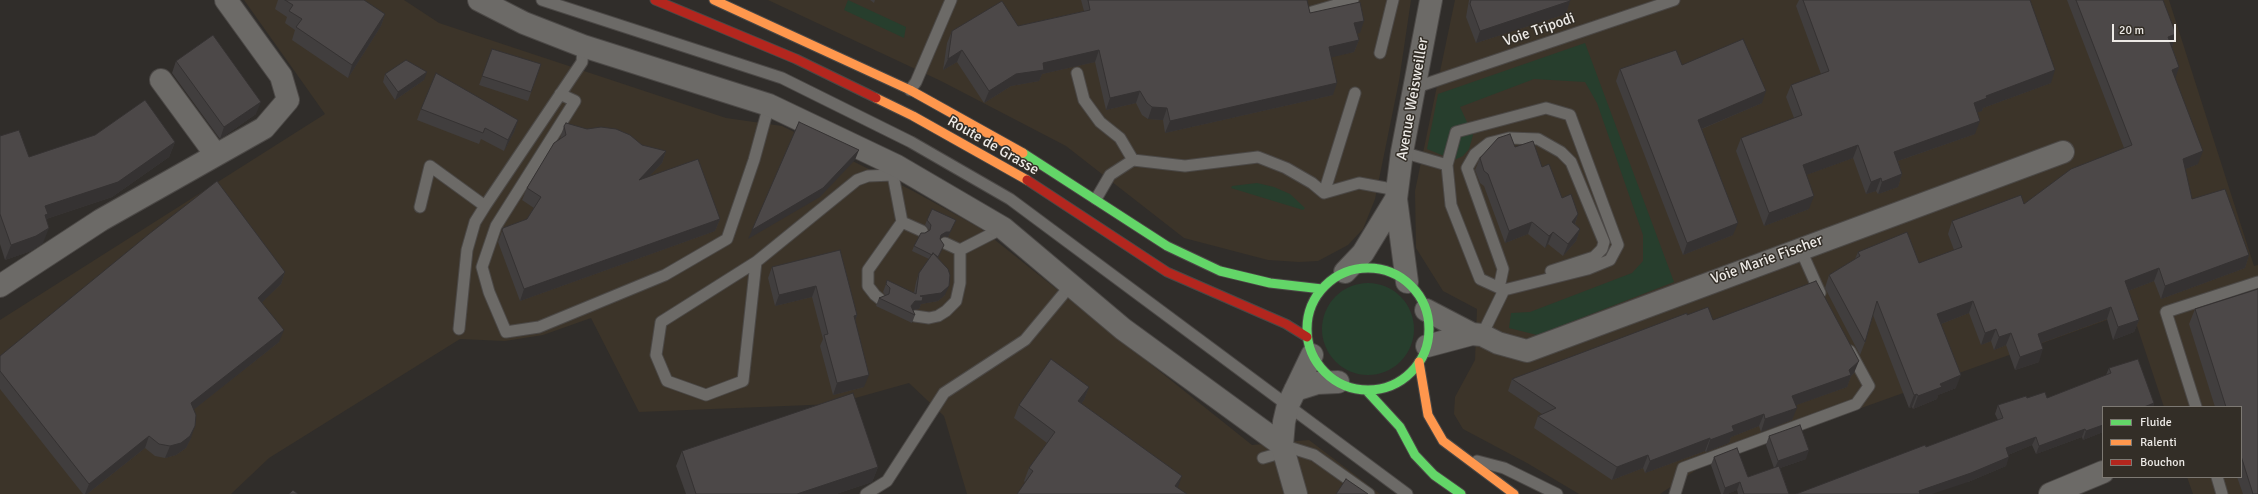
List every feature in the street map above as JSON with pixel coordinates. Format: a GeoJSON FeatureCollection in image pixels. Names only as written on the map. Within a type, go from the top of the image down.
{"type":"FeatureCollection","features":[{"type":"Feature","properties":{"kind":"main road","name":"Route de Grasse"},"geometry":{"type":"LineString","coordinates":[[655,0],[796,59],[913,116],[1013,171],[1168,272],[1286,324],[1310,346]]}},
{"type":"Feature","properties":{"kind":"main road","name":"Route de Grasse"},"geometry":{"type":"LineString","coordinates":[[714,0],[910,90],[1018,150],[1167,246],[1220,271],[1270,283],[1322,289]]}},
{"type":"Feature","properties":{"kind":"main road"},"geometry":{"type":"LineString","coordinates":[[1423,354],[1405,377],[1387,386],[1366,390],[1338,382],[1323,370],[1310,346],[1308,318],[1314,301],[1322,289],[1332,279],[1345,272],[1361,268],[1377,269],[1393,273],[1407,282],[1418,294],[1426,310],[1429,327],[1423,354],[1428,415],[1443,441],[1461,456],[1514,494]]}},
{"type":"Feature","properties":{"kind":"main road"},"geometry":{"type":"LineString","coordinates":[[1366,390],[1400,427],[1415,455],[1434,475],[1461,494]]}},
{"type":"Feature","properties":{"kind":"street"},"geometry":{"type":"LineString","coordinates":[[0,286],[101,220],[264,128],[288,100],[281,76],[226,0]]}},
{"type":"Feature","properties":{"kind":"street"},"geometry":{"type":"LineString","coordinates":[[479,0],[524,23],[583,46],[769,105],[1003,228],[1070,286],[1104,323],[1265,431],[1283,449]]}},
{"type":"Feature","properties":{"kind":"street","name":"Avenue Weisweiller"},"geometry":{"type":"LineString","coordinates":[[1407,282],[1397,194],[1402,152],[1431,0]]}},
{"type":"Feature","properties":{"kind":"street"},"geometry":{"type":"LineString","coordinates":[[161,80],[216,155]]}},
{"type":"Feature","properties":{"kind":"street","name":"Voie Marie Fischer"},"geometry":{"type":"LineString","coordinates":[[1426,310],[1498,343],[1527,350],[2062,152]]}},
{"type":"Feature","properties":{"kind":"street","name":"Avenue Weisweiller"},"geometry":{"type":"LineString","coordinates":[[1345,272],[1363,253],[1397,194]]}},
{"type":"Feature","properties":{"kind":"street"},"geometry":{"type":"LineString","coordinates":[[1423,354],[1477,334]]}},
{"type":"Feature","properties":{"kind":"street"},"geometry":{"type":"LineString","coordinates":[[1296,494],[1283,449],[1284,422],[1310,346]]}},
{"type":"Feature","properties":{"kind":"street"},"geometry":{"type":"LineString","coordinates":[[1292,397],[1317,383],[1338,382]]}},
{"type":"Feature","properties":{"kind":"street"},"geometry":{"type":"LineString","coordinates":[[2050,494],[2102,472]]}},
{"type":"Feature","properties":{"kind":"lane"},"geometry":{"type":"LineString","coordinates":[[542,0],[782,78],[911,142],[1010,199],[1292,397],[1407,494]]}},
{"type":"Feature","properties":{"kind":"lane"},"geometry":{"type":"LineString","coordinates":[[910,90],[916,82],[951,0]]}},
{"type":"Feature","properties":{"kind":"lane"},"geometry":{"type":"LineString","coordinates":[[1312,12],[1353,0]]}},
{"type":"Feature","properties":{"kind":"lane"},"geometry":{"type":"LineString","coordinates":[[1380,53],[1393,0]]}},
{"type":"Feature","properties":{"kind":"lane","name":"Voie Tripodi"},"geometry":{"type":"LineString","coordinates":[[1414,88],[1674,0]]}},
{"type":"Feature","properties":{"kind":"lane"},"geometry":{"type":"LineString","coordinates":[[459,329],[467,250],[475,222],[582,62],[583,46]]}},
{"type":"Feature","properties":{"kind":"lane"},"geometry":{"type":"LineString","coordinates":[[1076,73],[1084,100],[1100,122],[1120,138],[1133,160]]}},
{"type":"Feature","properties":{"kind":"lane"},"geometry":{"type":"LineString","coordinates":[[1324,193],[1355,93]]}},
{"type":"Feature","properties":{"kind":"lane"},"geometry":{"type":"LineString","coordinates":[[560,94],[575,101],[496,226],[482,267],[489,292],[506,332],[539,327],[665,275],[726,239],[745,186],[769,105]]}},
{"type":"Feature","properties":{"kind":"lane"},"geometry":{"type":"LineString","coordinates":[[1546,108],[1570,115],[1618,246],[1610,260],[1588,269],[1528,284],[1502,289],[1480,279],[1451,205],[1447,164],[1456,132],[1546,108]]}},
{"type":"Feature","properties":{"kind":"lane"},"geometry":{"type":"LineString","coordinates":[[1477,334],[1502,289],[1503,270],[1467,168],[1475,154],[1489,143],[1509,138],[1538,139],[1561,152],[1572,162],[1604,242],[1602,249],[1594,257],[1550,271],[1528,284]]}},
{"type":"Feature","properties":{"kind":"lane"},"geometry":{"type":"LineString","coordinates":[[1402,152],[1447,164]]}},
{"type":"Feature","properties":{"kind":"lane"},"geometry":{"type":"LineString","coordinates":[[1096,199],[1110,176],[1133,160],[1185,166],[1258,157],[1286,168],[1312,183],[1324,193]]}},
{"type":"Feature","properties":{"kind":"lane"},"geometry":{"type":"LineString","coordinates":[[420,207],[430,166],[485,206]]}},
{"type":"Feature","properties":{"kind":"lane"},"geometry":{"type":"LineString","coordinates":[[756,262],[743,381],[706,395],[667,381],[656,355],[661,322],[756,262],[857,180],[868,176],[895,171],[902,222],[868,270],[868,286],[875,295],[880,298]]}},
{"type":"Feature","properties":{"kind":"lane"},"geometry":{"type":"LineString","coordinates":[[1324,193],[1359,183],[1397,194]]}},
{"type":"Feature","properties":{"kind":"lane"},"geometry":{"type":"LineString","coordinates":[[902,222],[922,231]]}},
{"type":"Feature","properties":{"kind":"lane"},"geometry":{"type":"LineString","coordinates":[[960,250],[1003,228]]}},
{"type":"Feature","properties":{"kind":"lane"},"geometry":{"type":"LineString","coordinates":[[945,243],[960,250]]}},
{"type":"Feature","properties":{"kind":"lane"},"geometry":{"type":"LineString","coordinates":[[1800,248],[1810,275],[1825,303]]}},
{"type":"Feature","properties":{"kind":"lane"},"geometry":{"type":"LineString","coordinates":[[915,316],[925,318],[938,316],[946,311],[956,300],[960,283],[960,250]]}},
{"type":"Feature","properties":{"kind":"lane"},"geometry":{"type":"LineString","coordinates":[[2196,406],[2166,312],[2258,282]]}},
{"type":"Feature","properties":{"kind":"lane"},"geometry":{"type":"LineString","coordinates":[[866,494],[887,482],[944,393],[1025,340],[1070,286]]}},
{"type":"Feature","properties":{"kind":"lane"},"geometry":{"type":"LineString","coordinates":[[1675,494],[1683,468],[1856,404],[1869,386],[1843,338]]}},
{"type":"Feature","properties":{"kind":"lane"},"geometry":{"type":"LineString","coordinates":[[1263,458],[1283,449],[1314,455],[1369,494]]}},
{"type":"Feature","properties":{"kind":"lane"},"geometry":{"type":"LineString","coordinates":[[1461,456],[1504,468],[1557,494]]}},
{"type":"Feature","properties":{"kind":"lane"},"geometry":{"type":"LineString","coordinates":[[2217,478],[2222,494]]}},
{"type":"Feature","properties":{"kind":"shaded area"},"geometry":{"type":"Polygon","coordinates":[[[244,0],[404,0],[439,23],[726,118],[782,126],[913,191],[980,228],[1252,445],[1309,440],[1380,494],[967,494],[944,416],[909,383],[834,404],[639,412],[591,318],[543,335],[505,341],[460,339],[269,458],[231,494],[0,494],[0,320],[325,114],[244,0]]]}},
{"type":"Feature","properties":{"kind":"shaded area"},"geometry":{"type":"Polygon","coordinates":[[[768,0],[1411,0],[1399,81],[1375,199],[1363,229],[1348,245],[1318,261],[1299,262],[1268,260],[1184,238],[1066,146],[941,81],[768,0]]]}},
{"type":"Feature","properties":{"kind":"shaded area"},"geometry":{"type":"Polygon","coordinates":[[[1455,0],[2169,0],[2254,266],[2258,265],[2258,494],[2193,494],[2187,478],[2242,478],[2242,406],[2164,406],[2132,311],[1705,464],[1660,494],[1579,494],[1527,463],[1463,429],[1454,414],[1455,397],[1475,360],[1477,309],[1443,291],[1416,248],[1415,191],[1455,0]]]}},
{"type":"Feature","properties":{"kind":"green space"},"geometry":{"type":"Polygon","coordinates":[[[848,0],[906,27],[904,38],[844,10],[848,0]]]}},
{"type":"Feature","properties":{"kind":"green space"},"geometry":{"type":"Polygon","coordinates":[[[1585,43],[1674,282],[1537,335],[1509,328],[1511,313],[1530,312],[1632,273],[1643,261],[1643,235],[1597,103],[1585,82],[1534,79],[1460,107],[1473,135],[1469,149],[1463,156],[1454,160],[1427,149],[1438,94],[1585,43]]]}},
{"type":"Feature","properties":{"kind":"green space"},"geometry":{"type":"Polygon","coordinates":[[[1257,183],[1274,187],[1290,194],[1305,208],[1303,210],[1231,188],[1232,186],[1257,183]]]}},
{"type":"Feature","properties":{"kind":"green space"},"geometry":{"type":"Polygon","coordinates":[[[1368,283],[1386,286],[1401,296],[1411,311],[1414,329],[1411,347],[1401,362],[1386,372],[1368,375],[1350,372],[1335,362],[1325,347],[1322,329],[1325,311],[1335,296],[1350,286],[1368,283]]]}},
{"type":"Feature","properties":{"kind":"building"},"geometry":{"type":"Polygon","coordinates":[[[285,0],[364,0],[385,14],[352,65],[296,27],[302,19],[289,11],[293,5],[285,0]]]}},
{"type":"Feature","properties":{"kind":"building"},"geometry":{"type":"Polygon","coordinates":[[[1088,0],[1307,0],[1310,13],[1360,2],[1364,21],[1354,23],[1359,40],[1329,47],[1337,83],[1170,121],[1167,108],[1152,107],[1147,103],[1140,91],[1110,98],[1099,50],[1043,63],[1044,70],[1016,74],[989,91],[962,50],[948,59],[952,31],[1002,1],[1018,26],[1090,10],[1088,0]]]}},
{"type":"Feature","properties":{"kind":"building"},"geometry":{"type":"Polygon","coordinates":[[[1471,0],[1570,1],[1480,31],[1470,4],[1471,0]]]}},
{"type":"Feature","properties":{"kind":"building"},"geometry":{"type":"Polygon","coordinates":[[[1803,0],[2030,0],[2055,70],[1986,96],[1987,98],[1974,103],[1980,121],[1894,152],[1902,174],[1882,182],[1881,178],[1871,182],[1858,145],[1803,165],[1814,196],[1769,213],[1741,138],[1802,115],[1791,85],[1829,71],[1803,0]]]}},
{"type":"Feature","properties":{"kind":"building"},"geometry":{"type":"Polygon","coordinates":[[[2076,0],[2163,0],[2176,34],[2168,37],[2179,67],[2172,70],[2203,151],[2183,159],[2192,199],[2225,189],[2249,255],[2165,286],[2159,268],[2125,281],[2139,320],[2118,327],[2111,307],[2038,334],[2043,349],[2020,357],[2011,333],[1999,337],[1996,329],[1985,333],[1973,301],[1937,314],[1961,375],[1940,384],[1942,387],[1918,396],[1917,394],[1914,395],[1877,301],[1865,342],[1829,275],[1860,256],[1858,252],[1907,232],[1919,263],[1962,247],[1952,221],[2021,195],[2024,204],[2071,169],[2132,145],[2076,0]]]}},
{"type":"Feature","properties":{"kind":"building"},"geometry":{"type":"Polygon","coordinates":[[[213,35],[261,102],[224,127],[176,61],[213,35]]]}},
{"type":"Feature","properties":{"kind":"building"},"geometry":{"type":"Polygon","coordinates":[[[1743,39],[1766,91],[1698,120],[1738,223],[1687,243],[1620,69],[1676,50],[1682,65],[1743,39]]]}},
{"type":"Feature","properties":{"kind":"building"},"geometry":{"type":"Polygon","coordinates":[[[492,49],[541,64],[531,92],[482,76],[492,49]]]}},
{"type":"Feature","properties":{"kind":"building"},"geometry":{"type":"Polygon","coordinates":[[[406,60],[427,72],[398,92],[385,74],[406,60]]]}},
{"type":"Feature","properties":{"kind":"building"},"geometry":{"type":"Polygon","coordinates":[[[436,73],[518,120],[508,140],[485,128],[483,133],[421,109],[436,73]]]}},
{"type":"Feature","properties":{"kind":"building"},"geometry":{"type":"Polygon","coordinates":[[[145,100],[175,142],[118,182],[45,206],[48,214],[45,215],[49,228],[36,236],[11,245],[0,214],[0,136],[19,130],[29,157],[95,135],[145,100]]]}},
{"type":"Feature","properties":{"kind":"building"},"geometry":{"type":"Polygon","coordinates":[[[799,122],[859,150],[823,188],[752,230],[799,122]]]}},
{"type":"Feature","properties":{"kind":"building"},"geometry":{"type":"Polygon","coordinates":[[[566,123],[587,129],[601,127],[616,129],[630,135],[642,145],[666,151],[639,180],[698,159],[720,219],[524,289],[502,230],[503,228],[527,219],[541,197],[527,188],[554,143],[566,135],[564,126],[566,123]]]}},
{"type":"Feature","properties":{"kind":"building"},"geometry":{"type":"Polygon","coordinates":[[[1510,134],[1515,147],[1533,141],[1542,167],[1549,164],[1562,198],[1571,194],[1578,214],[1572,222],[1580,229],[1568,244],[1553,232],[1549,236],[1532,222],[1509,231],[1488,174],[1484,171],[1480,158],[1498,138],[1510,134]]]}},
{"type":"Feature","properties":{"kind":"building"},"geometry":{"type":"Polygon","coordinates":[[[217,181],[285,272],[258,298],[284,330],[191,403],[196,415],[195,426],[190,436],[181,443],[170,446],[159,444],[149,436],[89,484],[0,371],[0,356],[149,234],[217,181]]]}},
{"type":"Feature","properties":{"kind":"building"},"geometry":{"type":"Polygon","coordinates":[[[932,209],[956,220],[950,232],[946,232],[941,235],[940,239],[944,245],[938,257],[933,253],[932,255],[914,246],[921,233],[925,233],[930,230],[931,225],[927,220],[932,209]]]}},
{"type":"Feature","properties":{"kind":"building"},"geometry":{"type":"Polygon","coordinates":[[[840,250],[857,315],[854,316],[869,375],[837,383],[824,335],[828,334],[816,286],[779,295],[772,267],[840,250]]]}},
{"type":"Feature","properties":{"kind":"building"},"geometry":{"type":"Polygon","coordinates":[[[933,253],[948,269],[950,275],[949,286],[941,293],[920,296],[923,297],[922,301],[915,301],[911,306],[915,315],[879,298],[889,294],[890,288],[886,284],[887,280],[916,294],[919,273],[933,253]]]}},
{"type":"Feature","properties":{"kind":"building"},"geometry":{"type":"Polygon","coordinates":[[[1816,281],[1859,361],[1849,370],[1851,375],[1792,396],[1797,408],[1765,419],[1764,414],[1732,426],[1734,431],[1710,440],[1710,438],[1650,461],[1648,455],[1617,467],[1538,416],[1556,408],[1512,379],[1687,313],[1687,315],[1708,307],[1713,320],[1816,281]]]}},
{"type":"Feature","properties":{"kind":"building"},"geometry":{"type":"Polygon","coordinates":[[[2258,289],[2258,494],[2253,494],[2242,459],[2242,406],[2226,406],[2195,309],[2258,289]]]}},
{"type":"Feature","properties":{"kind":"building"},"geometry":{"type":"Polygon","coordinates":[[[1051,359],[1089,387],[1078,401],[1182,476],[1175,486],[1187,494],[1017,494],[1033,471],[1029,468],[1055,432],[1019,405],[1051,359]]]}},
{"type":"Feature","properties":{"kind":"building"},"geometry":{"type":"Polygon","coordinates":[[[2138,359],[2154,403],[2146,406],[2102,406],[2102,425],[2086,431],[2085,429],[2039,446],[2036,437],[2006,448],[2009,457],[1971,473],[1919,491],[1920,494],[1796,494],[1925,445],[1926,447],[2003,418],[1998,405],[2026,396],[2027,398],[2045,392],[2047,398],[2111,373],[2109,368],[2138,359]]]}},
{"type":"Feature","properties":{"kind":"building"},"geometry":{"type":"Polygon","coordinates":[[[853,393],[878,467],[797,494],[696,494],[682,451],[853,393]]]}},
{"type":"Feature","properties":{"kind":"building"},"geometry":{"type":"Polygon","coordinates":[[[1800,425],[1809,450],[1778,461],[1769,436],[1800,425]]]}},
{"type":"Feature","properties":{"kind":"building"},"geometry":{"type":"Polygon","coordinates":[[[1737,448],[1748,477],[1779,466],[1789,494],[1744,494],[1740,482],[1725,488],[1714,457],[1737,448]]]}},
{"type":"Feature","properties":{"kind":"building"},"geometry":{"type":"Polygon","coordinates":[[[1346,479],[1368,494],[1336,494],[1346,479]]]}},
{"type":"Feature","properties":{"kind":"building"},"geometry":{"type":"Polygon","coordinates":[[[293,490],[298,494],[289,494],[293,490]]]}},
{"type":"Feature","properties":{"kind":"traffic: fast"},"geometry":{"type":"LineString","coordinates":[[1023,153],[1167,246],[1220,271],[1270,283],[1322,289]]}},
{"type":"Feature","properties":{"kind":"traffic: fast"},"geometry":{"type":"LineString","coordinates":[[1368,268],[1391,273],[1411,286],[1424,306],[1429,329],[1424,352],[1411,372],[1391,385],[1368,390],[1345,385],[1325,372],[1312,352],[1307,329],[1312,306],[1325,286],[1345,273],[1368,268]]}},
{"type":"Feature","properties":{"kind":"traffic: fast"},"geometry":{"type":"LineString","coordinates":[[1366,390],[1400,427],[1415,455],[1434,475],[1461,494]]}},
{"type":"Feature","properties":{"kind":"traffic: slow"},"geometry":{"type":"LineString","coordinates":[[714,0],[910,90],[1023,153]]}},
{"type":"Feature","properties":{"kind":"traffic: slow"},"geometry":{"type":"LineString","coordinates":[[876,98],[913,116],[1027,180]]}},
{"type":"Feature","properties":{"kind":"traffic: slow"},"geometry":{"type":"LineString","coordinates":[[1419,362],[1428,415],[1443,441],[1514,494]]}},
{"type":"Feature","properties":{"kind":"traffic: jam"},"geometry":{"type":"LineString","coordinates":[[655,0],[796,59],[876,98]]}},
{"type":"Feature","properties":{"kind":"traffic: jam"},"geometry":{"type":"LineString","coordinates":[[1027,180],[1167,272],[1286,324],[1307,337]]}}]}
